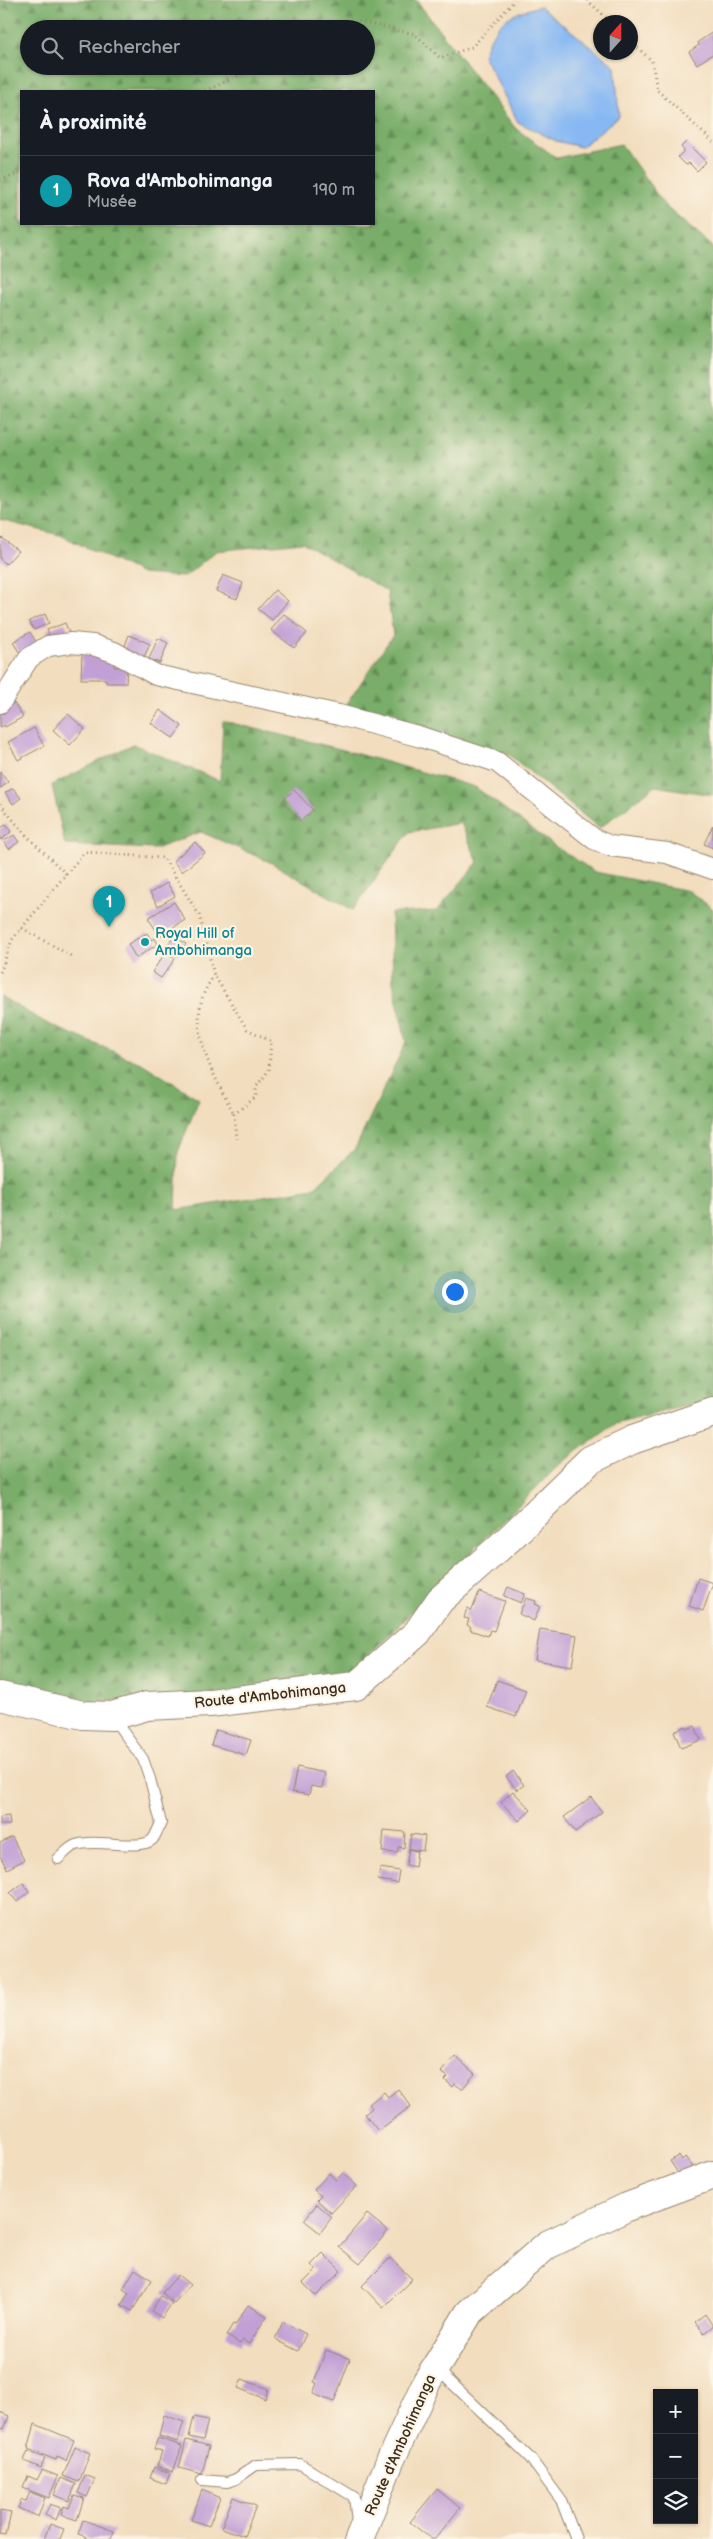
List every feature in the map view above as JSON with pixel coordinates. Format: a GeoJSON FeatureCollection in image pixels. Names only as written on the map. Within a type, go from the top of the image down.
{"type":"FeatureCollection","features":[{"type":"Feature","properties":{"kind":"street"},"geometry":{"type":"LineString","coordinates":[[0,703],[30,658],[48,646],[71,643],[93,645],[114,652],[156,674],[339,715],[421,737],[497,762],[594,840],[610,846],[667,853],[713,869]]}},
{"type":"Feature","properties":{"kind":"street","name":"Route d'Ambohimanga"},"geometry":{"type":"LineString","coordinates":[[0,1696],[82,1715],[112,1716],[147,1706],[210,1703],[356,1686],[418,1633],[440,1600],[512,1536],[590,1460],[632,1440],[713,1412]]}},
{"type":"Feature","properties":{"kind":"street","name":"Route d'Ambohimanga"},"geometry":{"type":"LineString","coordinates":[[359,2538],[390,2461],[435,2367],[469,2313],[548,2244],[627,2207],[713,2176]]}},
{"type":"Feature","properties":{"kind":"lane"},"geometry":{"type":"LineString","coordinates":[[58,1859],[74,1845],[85,1843],[141,1846],[152,1840],[161,1823],[150,1779],[142,1760],[112,1716]]}},
{"type":"Feature","properties":{"kind":"lane"},"geometry":{"type":"LineString","coordinates":[[435,2367],[530,2458],[561,2500],[576,2539]]}},
{"type":"Feature","properties":{"kind":"lane"},"geometry":{"type":"LineString","coordinates":[[202,2480],[227,2482],[236,2479],[256,2465],[300,2464],[354,2497],[359,2538]]}},
{"type":"Feature","properties":{"kind":"path"},"geometry":{"type":"LineString","coordinates":[[375,25],[415,34],[440,58],[472,47],[515,0]]}},
{"type":"Feature","properties":{"kind":"path"},"geometry":{"type":"LineString","coordinates":[[587,0],[603,15]]}},
{"type":"Feature","properties":{"kind":"path"},"geometry":{"type":"LineString","coordinates":[[638,48],[652,61],[657,90],[713,142]]}},
{"type":"Feature","properties":{"kind":"path"},"geometry":{"type":"LineString","coordinates":[[207,90],[240,75]]}},
{"type":"Feature","properties":{"kind":"path"},"geometry":{"type":"LineString","coordinates":[[0,180],[20,173]]}},
{"type":"Feature","properties":{"kind":"path"},"geometry":{"type":"LineString","coordinates":[[0,804],[24,833],[66,874]]}},
{"type":"Feature","properties":{"kind":"path"},"geometry":{"type":"LineString","coordinates":[[0,973],[12,940],[85,852],[164,858],[199,914],[214,975],[247,1029],[271,1042],[269,1070],[256,1087],[256,1097],[234,1114]]}},
{"type":"Feature","properties":{"kind":"path"},"geometry":{"type":"LineString","coordinates":[[179,889],[183,887]]}},
{"type":"Feature","properties":{"kind":"path"},"geometry":{"type":"LineString","coordinates":[[22,928],[73,957]]}},
{"type":"Feature","properties":{"kind":"path"},"geometry":{"type":"LineString","coordinates":[[214,975],[202,996],[199,1028],[209,1065],[234,1114],[236,1139]]}},
{"type":"Feature","properties":{"kind":"green space"},"geometry":{"type":"Polygon","coordinates":[[[0,0],[416,0],[516,129],[557,158],[621,144],[665,206],[713,247],[713,795],[655,786],[599,828],[507,753],[346,705],[393,635],[387,591],[302,542],[216,551],[184,577],[142,574],[60,535],[0,520],[0,0]]]}},
{"type":"Feature","properties":{"kind":"green space"},"geometry":{"type":"Polygon","coordinates":[[[223,721],[340,749],[475,787],[556,847],[595,872],[689,891],[713,909],[713,1399],[615,1424],[560,1464],[349,1675],[229,1700],[88,1701],[0,1679],[0,996],[48,1024],[143,1064],[199,1099],[178,1152],[176,1210],[314,1188],[355,1149],[406,1042],[393,982],[391,913],[437,911],[478,862],[461,823],[409,832],[353,910],[270,862],[201,832],[155,849],[65,845],[52,785],[133,744],[220,781],[223,721]]]}},
{"type":"Feature","properties":{"kind":"water"},"geometry":{"type":"Polygon","coordinates":[[[540,6],[593,48],[593,60],[608,60],[615,66],[619,116],[581,147],[556,141],[518,122],[483,55],[498,27],[510,16],[540,6]]]}},
{"type":"Feature","properties":{"kind":"building"},"geometry":{"type":"Polygon","coordinates":[[[713,32],[713,54],[697,64],[689,52],[699,45],[698,42],[713,32]]]}},
{"type":"Feature","properties":{"kind":"building"},"geometry":{"type":"Polygon","coordinates":[[[686,142],[706,162],[697,171],[689,163],[686,165],[678,157],[684,151],[681,147],[686,142]]]}},
{"type":"Feature","properties":{"kind":"building"},"geometry":{"type":"Polygon","coordinates":[[[2,538],[18,551],[6,564],[0,559],[0,540],[2,538]]]}},
{"type":"Feature","properties":{"kind":"building"},"geometry":{"type":"Polygon","coordinates":[[[223,575],[243,583],[237,599],[216,591],[223,575]]]}},
{"type":"Feature","properties":{"kind":"building"},"geometry":{"type":"Polygon","coordinates":[[[275,590],[288,601],[272,620],[258,609],[275,590]]]}},
{"type":"Feature","properties":{"kind":"building"},"geometry":{"type":"Polygon","coordinates":[[[45,614],[49,623],[34,630],[29,621],[45,614]]]}},
{"type":"Feature","properties":{"kind":"building"},"geometry":{"type":"Polygon","coordinates":[[[284,614],[307,633],[294,648],[271,630],[284,614]]]}},
{"type":"Feature","properties":{"kind":"building"},"geometry":{"type":"Polygon","coordinates":[[[65,623],[70,635],[52,642],[47,630],[65,623]]]}},
{"type":"Feature","properties":{"kind":"building"},"geometry":{"type":"Polygon","coordinates":[[[30,632],[38,645],[30,650],[28,647],[19,652],[13,642],[30,632]]]}},
{"type":"Feature","properties":{"kind":"building"},"geometry":{"type":"Polygon","coordinates":[[[129,635],[150,644],[143,659],[123,651],[129,635]]]}},
{"type":"Feature","properties":{"kind":"building"},"geometry":{"type":"Polygon","coordinates":[[[158,638],[168,643],[160,663],[149,659],[158,638]]]}},
{"type":"Feature","properties":{"kind":"building"},"geometry":{"type":"Polygon","coordinates":[[[82,654],[115,655],[114,667],[127,667],[126,683],[106,683],[106,679],[81,679],[82,654]]]}},
{"type":"Feature","properties":{"kind":"building"},"geometry":{"type":"Polygon","coordinates":[[[14,703],[23,717],[0,728],[0,711],[14,703]]]}},
{"type":"Feature","properties":{"kind":"building"},"geometry":{"type":"Polygon","coordinates":[[[160,710],[182,726],[173,738],[151,723],[160,710]]]}},
{"type":"Feature","properties":{"kind":"building"},"geometry":{"type":"Polygon","coordinates":[[[68,714],[85,729],[70,745],[53,730],[68,714]]]}},
{"type":"Feature","properties":{"kind":"building"},"geometry":{"type":"Polygon","coordinates":[[[34,728],[44,746],[18,760],[8,742],[34,728]]]}},
{"type":"Feature","properties":{"kind":"building"},"geometry":{"type":"Polygon","coordinates":[[[0,772],[8,782],[1,788],[0,786],[0,772]]]}},
{"type":"Feature","properties":{"kind":"building"},"geometry":{"type":"Polygon","coordinates":[[[13,788],[21,798],[13,804],[5,793],[13,788]]]}},
{"type":"Feature","properties":{"kind":"building"},"geometry":{"type":"Polygon","coordinates":[[[294,790],[313,810],[301,821],[282,801],[294,790]]]}},
{"type":"Feature","properties":{"kind":"building"},"geometry":{"type":"Polygon","coordinates":[[[6,824],[11,832],[1,840],[0,829],[6,824]]]}},
{"type":"Feature","properties":{"kind":"building"},"geometry":{"type":"Polygon","coordinates":[[[713,825],[713,848],[704,844],[713,825]]]}},
{"type":"Feature","properties":{"kind":"building"},"geometry":{"type":"Polygon","coordinates":[[[14,835],[19,842],[9,849],[4,841],[14,835]]]}},
{"type":"Feature","properties":{"kind":"building"},"geometry":{"type":"Polygon","coordinates":[[[195,842],[205,853],[182,872],[173,861],[195,842]]]}},
{"type":"Feature","properties":{"kind":"building"},"geometry":{"type":"Polygon","coordinates":[[[167,883],[175,896],[158,906],[150,893],[167,883]]]}},
{"type":"Feature","properties":{"kind":"building"},"geometry":{"type":"Polygon","coordinates":[[[174,902],[185,920],[160,936],[148,918],[174,902]]]}},
{"type":"Feature","properties":{"kind":"building"},"geometry":{"type":"Polygon","coordinates":[[[147,933],[151,940],[155,938],[158,944],[136,958],[128,944],[147,933]]]}},
{"type":"Feature","properties":{"kind":"building"},"geometry":{"type":"Polygon","coordinates":[[[174,936],[186,944],[177,956],[166,948],[174,936]]]}},
{"type":"Feature","properties":{"kind":"building"},"geometry":{"type":"Polygon","coordinates":[[[166,952],[175,959],[161,978],[152,972],[166,952]]]}},
{"type":"Feature","properties":{"kind":"building"},"geometry":{"type":"Polygon","coordinates":[[[698,1578],[713,1583],[703,1611],[689,1606],[698,1578]]]}},
{"type":"Feature","properties":{"kind":"building"},"geometry":{"type":"Polygon","coordinates":[[[508,1587],[525,1594],[521,1603],[504,1596],[508,1587]]]}},
{"type":"Feature","properties":{"kind":"building"},"geometry":{"type":"Polygon","coordinates":[[[479,1592],[505,1601],[494,1631],[490,1630],[488,1636],[470,1630],[471,1627],[467,1625],[469,1619],[464,1618],[467,1608],[472,1610],[479,1592]]]}},
{"type":"Feature","properties":{"kind":"building"},"geometry":{"type":"Polygon","coordinates":[[[526,1598],[536,1601],[535,1604],[540,1606],[534,1621],[519,1614],[526,1598]]]}},
{"type":"Feature","properties":{"kind":"building"},"geometry":{"type":"Polygon","coordinates":[[[540,1629],[577,1635],[572,1666],[535,1660],[540,1629]]]}},
{"type":"Feature","properties":{"kind":"building"},"geometry":{"type":"Polygon","coordinates":[[[497,1680],[526,1690],[516,1717],[487,1707],[497,1680]]]}},
{"type":"Feature","properties":{"kind":"building"},"geometry":{"type":"Polygon","coordinates":[[[686,1726],[687,1729],[695,1726],[701,1740],[681,1748],[674,1731],[686,1726]]]}},
{"type":"Feature","properties":{"kind":"building"},"geometry":{"type":"Polygon","coordinates":[[[216,1730],[251,1740],[246,1755],[211,1745],[216,1730]]]}},
{"type":"Feature","properties":{"kind":"building"},"geometry":{"type":"Polygon","coordinates":[[[297,1767],[325,1773],[322,1788],[311,1786],[309,1795],[292,1792],[297,1767]]]}},
{"type":"Feature","properties":{"kind":"building"},"geometry":{"type":"Polygon","coordinates":[[[513,1771],[524,1785],[517,1790],[506,1777],[513,1771]]]}},
{"type":"Feature","properties":{"kind":"building"},"geometry":{"type":"Polygon","coordinates":[[[513,1791],[531,1810],[519,1821],[501,1802],[513,1791]]]}},
{"type":"Feature","properties":{"kind":"building"},"geometry":{"type":"Polygon","coordinates":[[[591,1797],[602,1812],[575,1832],[564,1817],[591,1797]]]}},
{"type":"Feature","properties":{"kind":"building"},"geometry":{"type":"Polygon","coordinates":[[[9,1816],[10,1825],[0,1825],[0,1817],[9,1816]]]}},
{"type":"Feature","properties":{"kind":"building"},"geometry":{"type":"Polygon","coordinates":[[[384,1830],[405,1832],[404,1848],[398,1847],[398,1853],[382,1852],[384,1830]]]}},
{"type":"Feature","properties":{"kind":"building"},"geometry":{"type":"Polygon","coordinates":[[[411,1834],[425,1836],[423,1851],[409,1849],[411,1834]]]}},
{"type":"Feature","properties":{"kind":"building"},"geometry":{"type":"Polygon","coordinates":[[[12,1837],[24,1860],[7,1869],[0,1856],[0,1843],[12,1837]]]}},
{"type":"Feature","properties":{"kind":"building"},"geometry":{"type":"Polygon","coordinates":[[[409,1849],[417,1851],[415,1867],[406,1865],[409,1849]]]}},
{"type":"Feature","properties":{"kind":"building"},"geometry":{"type":"Polygon","coordinates":[[[380,1868],[399,1871],[397,1883],[378,1880],[380,1868]]]}},
{"type":"Feature","properties":{"kind":"building"},"geometry":{"type":"Polygon","coordinates":[[[23,1883],[29,1892],[17,1902],[10,1893],[23,1883]]]}},
{"type":"Feature","properties":{"kind":"building"},"geometry":{"type":"Polygon","coordinates":[[[455,2056],[475,2074],[462,2089],[455,2084],[453,2087],[445,2080],[448,2077],[441,2072],[455,2056]]]}},
{"type":"Feature","properties":{"kind":"building"},"geometry":{"type":"Polygon","coordinates":[[[398,2089],[411,2106],[378,2131],[365,2114],[372,2108],[369,2104],[384,2092],[388,2097],[398,2089]]]}},
{"type":"Feature","properties":{"kind":"building"},"geometry":{"type":"Polygon","coordinates":[[[679,2155],[682,2160],[685,2157],[693,2167],[680,2176],[670,2161],[679,2155]]]}},
{"type":"Feature","properties":{"kind":"building"},"geometry":{"type":"Polygon","coordinates":[[[329,2173],[336,2180],[343,2173],[357,2186],[331,2213],[317,2200],[321,2196],[314,2190],[329,2173]]]}},
{"type":"Feature","properties":{"kind":"building"},"geometry":{"type":"Polygon","coordinates":[[[317,2204],[332,2217],[320,2233],[304,2220],[317,2204]]]}},
{"type":"Feature","properties":{"kind":"building"},"geometry":{"type":"Polygon","coordinates":[[[367,2214],[388,2231],[360,2264],[339,2247],[367,2214]]]}},
{"type":"Feature","properties":{"kind":"building"},"geometry":{"type":"Polygon","coordinates":[[[323,2253],[341,2271],[316,2296],[303,2283],[316,2270],[311,2265],[323,2253]]]}},
{"type":"Feature","properties":{"kind":"building"},"geometry":{"type":"Polygon","coordinates":[[[390,2258],[412,2279],[383,2308],[362,2286],[390,2258]]]}},
{"type":"Feature","properties":{"kind":"building"},"geometry":{"type":"Polygon","coordinates":[[[135,2269],[152,2280],[132,2311],[121,2305],[129,2293],[123,2289],[135,2269]]]}},
{"type":"Feature","properties":{"kind":"building"},"geometry":{"type":"Polygon","coordinates":[[[178,2275],[190,2285],[174,2303],[162,2293],[178,2275]]]}},
{"type":"Feature","properties":{"kind":"building"},"geometry":{"type":"Polygon","coordinates":[[[161,2296],[172,2303],[162,2318],[151,2311],[161,2296]]]}},
{"type":"Feature","properties":{"kind":"building"},"geometry":{"type":"Polygon","coordinates":[[[248,2305],[267,2316],[249,2344],[243,2340],[240,2344],[226,2335],[248,2305]]]}},
{"type":"Feature","properties":{"kind":"building"},"geometry":{"type":"Polygon","coordinates":[[[705,2314],[713,2326],[704,2333],[695,2322],[705,2314]]]}},
{"type":"Feature","properties":{"kind":"building"},"geometry":{"type":"Polygon","coordinates":[[[283,2322],[306,2334],[298,2351],[275,2339],[283,2322]]]}},
{"type":"Feature","properties":{"kind":"building"},"geometry":{"type":"Polygon","coordinates":[[[326,2350],[350,2359],[334,2402],[313,2394],[317,2383],[314,2382],[326,2350]]]}},
{"type":"Feature","properties":{"kind":"building"},"geometry":{"type":"Polygon","coordinates":[[[242,2379],[268,2389],[265,2399],[238,2388],[242,2379]]]}},
{"type":"Feature","properties":{"kind":"building"},"geometry":{"type":"Polygon","coordinates":[[[0,2412],[9,2416],[4,2429],[0,2428],[0,2412]]]}},
{"type":"Feature","properties":{"kind":"building"},"geometry":{"type":"Polygon","coordinates":[[[164,2415],[184,2422],[177,2442],[159,2436],[164,2415]]]}},
{"type":"Feature","properties":{"kind":"building"},"geometry":{"type":"Polygon","coordinates":[[[194,2417],[208,2420],[203,2440],[189,2437],[194,2417]]]}},
{"type":"Feature","properties":{"kind":"building"},"geometry":{"type":"Polygon","coordinates":[[[35,2424],[74,2440],[66,2461],[57,2457],[56,2460],[28,2449],[35,2424]]]}},
{"type":"Feature","properties":{"kind":"building"},"geometry":{"type":"Polygon","coordinates":[[[158,2438],[182,2446],[173,2472],[157,2466],[162,2451],[154,2449],[158,2438]]]}},
{"type":"Feature","properties":{"kind":"building"},"geometry":{"type":"Polygon","coordinates":[[[186,2440],[209,2446],[202,2474],[179,2468],[186,2440]]]}},
{"type":"Feature","properties":{"kind":"building"},"geometry":{"type":"Polygon","coordinates":[[[75,2447],[90,2453],[79,2482],[63,2476],[75,2447]]]}},
{"type":"Feature","properties":{"kind":"building"},"geometry":{"type":"Polygon","coordinates":[[[28,2451],[45,2458],[41,2468],[24,2461],[28,2451]]]}},
{"type":"Feature","properties":{"kind":"building"},"geometry":{"type":"Polygon","coordinates":[[[154,2467],[170,2473],[166,2484],[150,2478],[154,2467]]]}},
{"type":"Feature","properties":{"kind":"building"},"geometry":{"type":"Polygon","coordinates":[[[42,2470],[58,2476],[49,2498],[23,2488],[28,2476],[37,2480],[42,2470]]]}},
{"type":"Feature","properties":{"kind":"building"},"geometry":{"type":"Polygon","coordinates":[[[85,2475],[95,2479],[87,2497],[78,2493],[85,2475]]]}},
{"type":"Feature","properties":{"kind":"building"},"geometry":{"type":"Polygon","coordinates":[[[61,2478],[76,2484],[69,2501],[54,2495],[61,2478]]]}},
{"type":"Feature","properties":{"kind":"building"},"geometry":{"type":"Polygon","coordinates":[[[437,2489],[460,2508],[435,2539],[431,2539],[410,2522],[437,2489]]]}},
{"type":"Feature","properties":{"kind":"building"},"geometry":{"type":"Polygon","coordinates":[[[202,2490],[220,2498],[209,2526],[191,2520],[202,2490]]]}},
{"type":"Feature","properties":{"kind":"building"},"geometry":{"type":"Polygon","coordinates":[[[30,2492],[45,2498],[38,2517],[18,2508],[21,2500],[26,2501],[30,2492]]]}},
{"type":"Feature","properties":{"kind":"building"},"geometry":{"type":"Polygon","coordinates":[[[74,2495],[84,2498],[77,2520],[61,2515],[64,2506],[69,2508],[74,2495]]]}},
{"type":"Feature","properties":{"kind":"building"},"geometry":{"type":"Polygon","coordinates":[[[233,2497],[256,2506],[244,2536],[221,2528],[233,2497]]]}},
{"type":"Feature","properties":{"kind":"building"},"geometry":{"type":"Polygon","coordinates":[[[50,2504],[61,2508],[56,2520],[45,2515],[50,2504]]]}},
{"type":"Feature","properties":{"kind":"building"},"geometry":{"type":"Polygon","coordinates":[[[0,2511],[11,2513],[6,2535],[0,2534],[0,2511]]]}},
{"type":"Feature","properties":{"kind":"building"},"geometry":{"type":"Polygon","coordinates":[[[83,2520],[114,2531],[111,2539],[86,2539],[87,2537],[78,2534],[83,2520]]]}},
{"type":"Feature","properties":{"kind":"building"},"geometry":{"type":"Polygon","coordinates":[[[50,2524],[64,2529],[60,2539],[44,2539],[50,2524]]]}},
{"type":"Feature","properties":{"kind":"place","name":"Rova d'Ambohimanga"},"geometry":{"type":"Point","coordinates":[109,927]}},
{"type":"Feature","properties":{"kind":"place","name":"Royal Hill of Ambohimanga"},"geometry":{"type":"Point","coordinates":[145,942]}}]}
